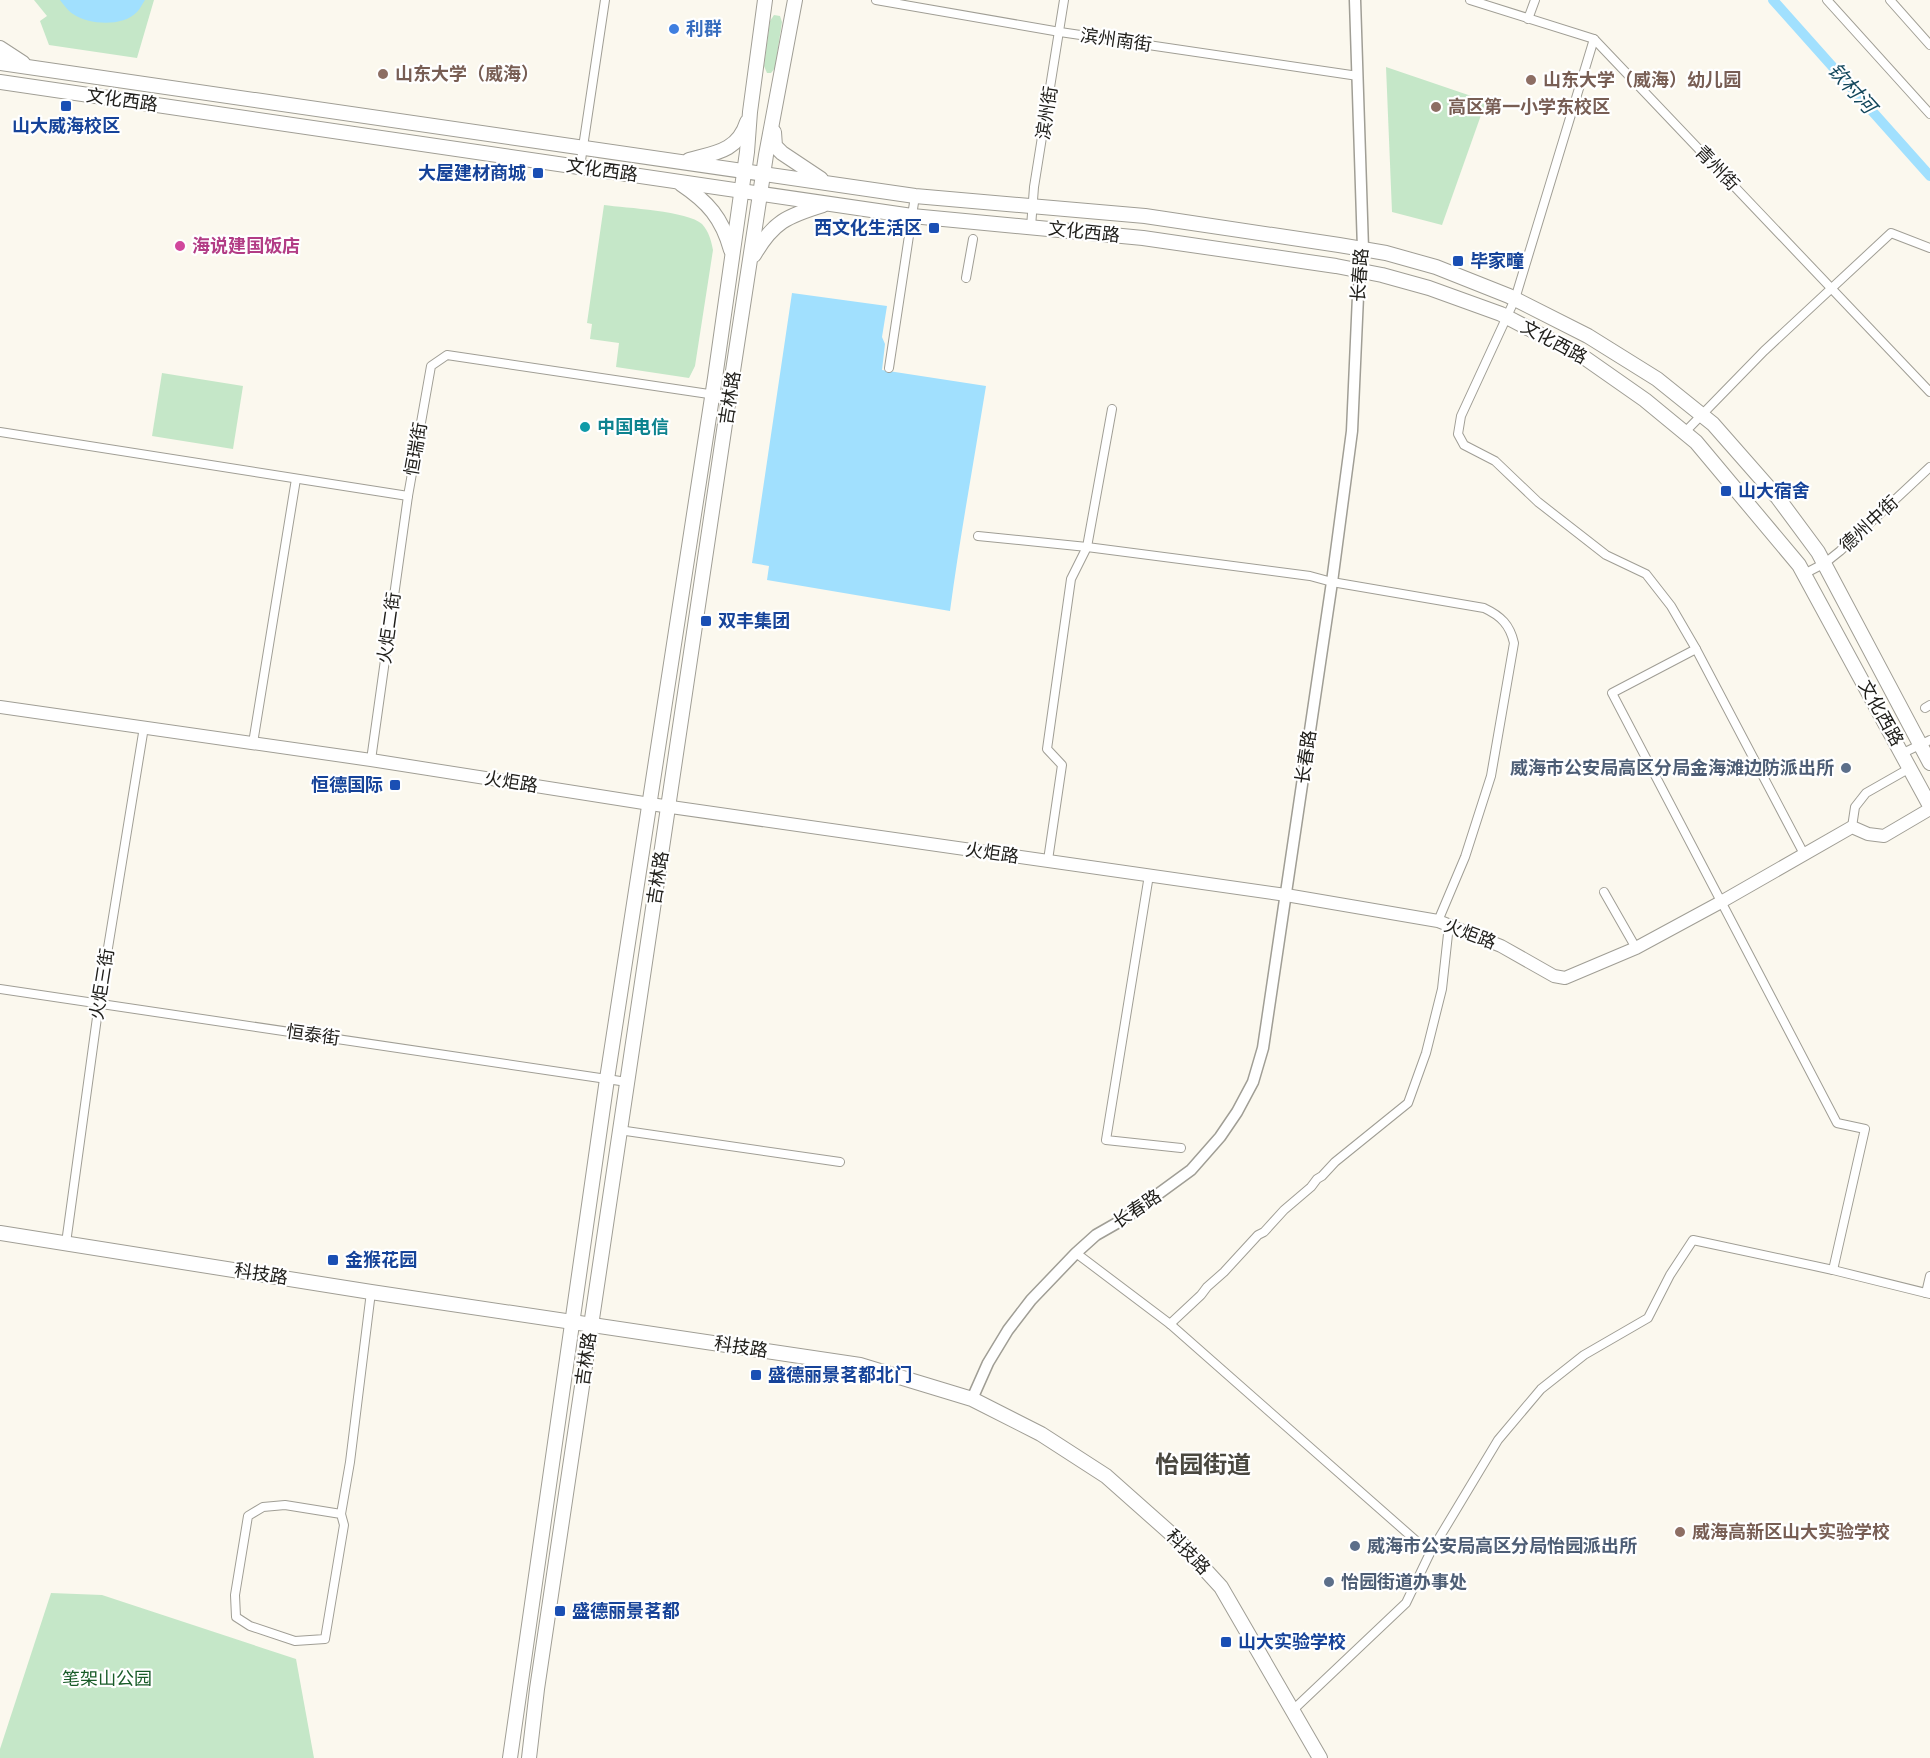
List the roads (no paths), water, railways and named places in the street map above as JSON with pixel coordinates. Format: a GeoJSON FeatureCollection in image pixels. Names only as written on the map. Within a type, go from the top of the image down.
{"type":"FeatureCollection","features":[{"type":"Feature","properties":{"kind":"main road","name":"吉林路"},"geometry":{"type":"LineString","coordinates":[[510,1758],[607,1079],[745,170],[750,112],[765,0]]}},
{"type":"Feature","properties":{"kind":"main road","name":"吉林路"},"geometry":{"type":"LineString","coordinates":[[529,1758],[537,1689],[619,1130],[729,397],[763,173],[795,0]]}},
{"type":"Feature","properties":{"kind":"main road"},"geometry":{"type":"LineString","coordinates":[[0,48],[30,68]]}},
{"type":"Feature","properties":{"kind":"main road","name":"文化西路"},"geometry":{"type":"LineString","coordinates":[[0,63],[915,196],[1146,216],[1386,253],[1436,267],[1515,299],[1588,336],[1658,379],[1713,424],[1778,498],[1825,563],[1925,742],[1930,763]]}},
{"type":"Feature","properties":{"kind":"main road","name":"文化西路"},"geometry":{"type":"LineString","coordinates":[[0,82],[912,216],[1143,238],[1360,270],[1429,288],[1507,318],[1585,358],[1645,400],[1696,442],[1799,565],[1903,753],[1930,807]]}},
{"type":"Feature","properties":{"kind":"main road"},"geometry":{"type":"LineString","coordinates":[[0,89],[31,87]]}},
{"type":"Feature","properties":{"kind":"main road"},"geometry":{"type":"LineString","coordinates":[[681,162],[731,147],[743,134],[750,112]]}},
{"type":"Feature","properties":{"kind":"main road"},"geometry":{"type":"LineString","coordinates":[[774,118],[775,146],[828,183]]}},
{"type":"Feature","properties":{"kind":"main road"},"geometry":{"type":"LineString","coordinates":[[677,181],[703,199],[715,214],[728,241],[732,256]]}},
{"type":"Feature","properties":{"kind":"main road"},"geometry":{"type":"LineString","coordinates":[[750,262],[766,236],[778,224],[804,210],[828,203]]}},
{"type":"Feature","properties":{"kind":"main road","name":"火炬路"},"geometry":{"type":"LineString","coordinates":[[0,707],[371,760],[668,807],[1286,895],[1444,923],[1501,946],[1554,976],[1565,978],[1636,948],[1852,827]]}},
{"type":"Feature","properties":{"kind":"main road"},"geometry":{"type":"LineString","coordinates":[[1852,827],[1868,834],[1884,836],[1930,807]]}},
{"type":"Feature","properties":{"kind":"main road","name":"科技路"},"geometry":{"type":"LineString","coordinates":[[0,1233],[371,1292],[860,1365],[972,1400],[1041,1434],[1106,1476],[1178,1539],[1221,1587],[1320,1758]]}},
{"type":"Feature","properties":{"kind":"street"},"geometry":{"type":"LineString","coordinates":[[580,167],[605,0]]}},
{"type":"Feature","properties":{"kind":"street","name":"滨州南街"},"geometry":{"type":"LineString","coordinates":[[876,0],[1060,32],[1358,76]]}},
{"type":"Feature","properties":{"kind":"street","name":"滨州街"},"geometry":{"type":"LineString","coordinates":[[1031,227],[1034,188],[1064,0]]}},
{"type":"Feature","properties":{"kind":"street","name":"长春路"},"geometry":{"type":"LineString","coordinates":[[972,1400],[987,1363],[1031,1300],[1096,1235],[1124,1219],[1191,1170],[1220,1137],[1253,1082],[1263,1048],[1352,431],[1363,249],[1355,0]]}},
{"type":"Feature","properties":{"kind":"street","name":"青州街"},"geometry":{"type":"LineString","coordinates":[[1470,0],[1594,39],[1930,392]]}},
{"type":"Feature","properties":{"kind":"street"},"geometry":{"type":"LineString","coordinates":[[1528,19],[1535,0]]}},
{"type":"Feature","properties":{"kind":"street"},"geometry":{"type":"LineString","coordinates":[[1827,0],[1930,114]]}},
{"type":"Feature","properties":{"kind":"street"},"geometry":{"type":"LineString","coordinates":[[1890,0],[1930,45]]}},
{"type":"Feature","properties":{"kind":"street"},"geometry":{"type":"LineString","coordinates":[[1594,39],[1515,299],[1461,416],[1458,434],[1464,445],[1495,461],[1538,502],[1606,555],[1646,574],[1671,606],[1696,649],[1804,854]]}},
{"type":"Feature","properties":{"kind":"street"},"geometry":{"type":"LineString","coordinates":[[888,368],[915,196]]}},
{"type":"Feature","properties":{"kind":"street"},"geometry":{"type":"LineString","coordinates":[[1685,432],[1764,351],[1891,233],[1930,248]]}},
{"type":"Feature","properties":{"kind":"street"},"geometry":{"type":"LineString","coordinates":[[966,278],[973,239]]}},
{"type":"Feature","properties":{"kind":"street","name":"恒瑞街"},"geometry":{"type":"LineString","coordinates":[[0,432],[408,496],[431,366],[447,355],[729,397]]}},
{"type":"Feature","properties":{"kind":"street"},"geometry":{"type":"LineString","coordinates":[[1048,860],[1062,765],[1047,749],[1071,579],[1087,547],[1112,409]]}},
{"type":"Feature","properties":{"kind":"street","name":"德州中街"},"geometry":{"type":"LineString","coordinates":[[1804,574],[1825,563],[1840,551],[1930,467]]}},
{"type":"Feature","properties":{"kind":"street"},"geometry":{"type":"LineString","coordinates":[[253,743],[296,479]]}},
{"type":"Feature","properties":{"kind":"street","name":"火炬二街"},"geometry":{"type":"LineString","coordinates":[[371,760],[408,496]]}},
{"type":"Feature","properties":{"kind":"street"},"geometry":{"type":"LineString","coordinates":[[978,536],[1087,547],[1310,576],[1332,582],[1484,608],[1500,615],[1512,632],[1514,643],[1491,776],[1444,923],[1442,989],[1426,1053],[1408,1103],[1335,1162],[1264,1232],[1258,1235],[1224,1272],[1170,1324]]}},
{"type":"Feature","properties":{"kind":"street"},"geometry":{"type":"LineString","coordinates":[[1696,649],[1612,693],[1837,1123],[1865,1129],[1833,1270]]}},
{"type":"Feature","properties":{"kind":"street","name":"火炬三街"},"geometry":{"type":"LineString","coordinates":[[66,1243],[99,1004],[144,727]]}},
{"type":"Feature","properties":{"kind":"street"},"geometry":{"type":"LineString","coordinates":[[1903,753],[1925,742]]}},
{"type":"Feature","properties":{"kind":"street"},"geometry":{"type":"LineString","coordinates":[[1852,827],[1855,807],[1866,793],[1910,768]]}},
{"type":"Feature","properties":{"kind":"street"},"geometry":{"type":"LineString","coordinates":[[1149,875],[1106,1140],[1181,1148]]}},
{"type":"Feature","properties":{"kind":"street"},"geometry":{"type":"LineString","coordinates":[[1604,892],[1636,948]]}},
{"type":"Feature","properties":{"kind":"street","name":"恒泰街"},"geometry":{"type":"LineString","coordinates":[[0,988],[627,1082]]}},
{"type":"Feature","properties":{"kind":"street"},"geometry":{"type":"LineString","coordinates":[[619,1130],[840,1162]]}},
{"type":"Feature","properties":{"kind":"street"},"geometry":{"type":"LineString","coordinates":[[1293,1710],[1406,1603],[1430,1553],[1498,1440],[1541,1389],[1584,1355],[1648,1318],[1670,1275],[1693,1240],[1928,1293],[1930,1276]]}},
{"type":"Feature","properties":{"kind":"street"},"geometry":{"type":"LineString","coordinates":[[1076,1253],[1170,1324],[1430,1553]]}},
{"type":"Feature","properties":{"kind":"street"},"geometry":{"type":"LineString","coordinates":[[341,1514],[285,1505],[263,1508],[248,1516],[235,1595],[236,1617],[250,1626],[295,1641],[325,1639],[344,1525],[341,1514],[350,1462],[371,1292]]}},
{"type":"Feature","properties":{"kind":"water"},"geometry":{"type":"Polygon","coordinates":[[[60,0],[145,0],[131,17],[106,23],[80,18],[69,11],[60,0]]]}},
{"type":"Feature","properties":{"kind":"water"},"geometry":{"type":"Polygon","coordinates":[[[792,293],[887,306],[882,337],[885,344],[882,370],[986,386],[950,611],[767,580],[769,566],[752,563],[792,293]]]}},
{"type":"Feature","properties":{"kind":"waterway","name":"钦村河"},"geometry":{"type":"LineString","coordinates":[[1773,0],[1930,176]]}},
{"type":"Feature","properties":{"kind":"place","name":"利群"},"geometry":{"type":"Point","coordinates":[674,29]}},
{"type":"Feature","properties":{"kind":"place","name":"山东大学（威海）"},"geometry":{"type":"Point","coordinates":[383,74]}},
{"type":"Feature","properties":{"kind":"place","name":"山东大学（威海）幼儿园"},"geometry":{"type":"Point","coordinates":[1531,80]}},
{"type":"Feature","properties":{"kind":"place","name":"山大威海校区"},"geometry":{"type":"Point","coordinates":[66,106]}},
{"type":"Feature","properties":{"kind":"place","name":"高区第一小学东校区"},"geometry":{"type":"Point","coordinates":[1436,107]}},
{"type":"Feature","properties":{"kind":"place","name":"大屋建材商城"},"geometry":{"type":"Point","coordinates":[538,173]}},
{"type":"Feature","properties":{"kind":"place","name":"西文化生活区"},"geometry":{"type":"Point","coordinates":[934,228]}},
{"type":"Feature","properties":{"kind":"place","name":"海说建国饭店"},"geometry":{"type":"Point","coordinates":[180,246]}},
{"type":"Feature","properties":{"kind":"place","name":"毕家疃"},"geometry":{"type":"Point","coordinates":[1458,261]}},
{"type":"Feature","properties":{"kind":"place","name":"中国电信"},"geometry":{"type":"Point","coordinates":[585,427]}},
{"type":"Feature","properties":{"kind":"place","name":"山大宿舍"},"geometry":{"type":"Point","coordinates":[1726,491]}},
{"type":"Feature","properties":{"kind":"place","name":"双丰集团"},"geometry":{"type":"Point","coordinates":[706,621]}},
{"type":"Feature","properties":{"kind":"place","name":"威海市公安局高区分局金海滩边防派出所"},"geometry":{"type":"Point","coordinates":[1846,768]}},
{"type":"Feature","properties":{"kind":"place","name":"恒德国际"},"geometry":{"type":"Point","coordinates":[395,785]}},
{"type":"Feature","properties":{"kind":"place","name":"金猴花园"},"geometry":{"type":"Point","coordinates":[333,1260]}},
{"type":"Feature","properties":{"kind":"place","name":"盛德丽景茗都北门"},"geometry":{"type":"Point","coordinates":[756,1375]}},
{"type":"Feature","properties":{"kind":"place","name":"威海高新区山大实验学校"},"geometry":{"type":"Point","coordinates":[1680,1532]}},
{"type":"Feature","properties":{"kind":"place","name":"威海市公安局高区分局怡园派出所"},"geometry":{"type":"Point","coordinates":[1355,1546]}},
{"type":"Feature","properties":{"kind":"place","name":"怡园街道办事处"},"geometry":{"type":"Point","coordinates":[1329,1582]}},
{"type":"Feature","properties":{"kind":"place","name":"盛德丽景茗都"},"geometry":{"type":"Point","coordinates":[560,1611]}},
{"type":"Feature","properties":{"kind":"place","name":"山大实验学校"},"geometry":{"type":"Point","coordinates":[1226,1642]}},
{"type":"Feature","properties":{"kind":"district","name":"怡园街道"},"geometry":{"type":"Point","coordinates":[1203,1465]}},
{"type":"Feature","properties":{"kind":"park label","name":"笔架山公园"},"geometry":{"type":"Point","coordinates":[107,1679]}}]}
